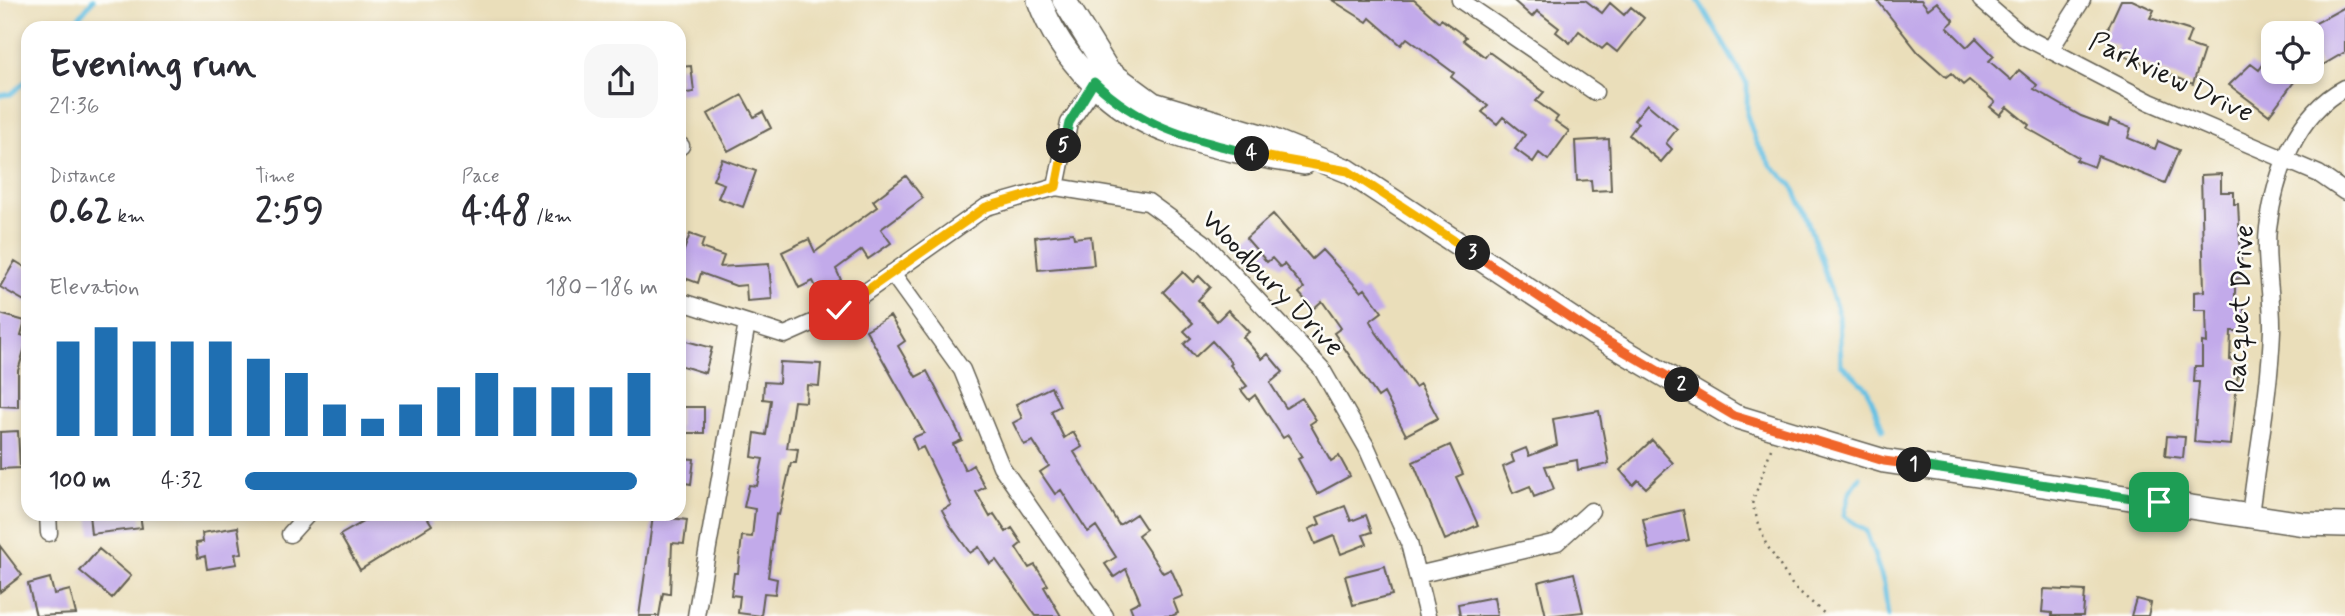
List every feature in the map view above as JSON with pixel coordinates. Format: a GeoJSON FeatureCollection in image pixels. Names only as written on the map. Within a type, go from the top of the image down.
{"type":"FeatureCollection","features":[{"type":"Feature","properties":{"kind":"street"},"geometry":{"type":"LineString","coordinates":[[1039,0],[1074,62],[1101,76]]}},
{"type":"Feature","properties":{"kind":"street"},"geometry":{"type":"LineString","coordinates":[[1064,0],[1116,102],[1170,133],[1254,155],[1348,171],[1593,333],[1734,416],[1884,461],[2304,524],[2345,525]]}},
{"type":"Feature","properties":{"kind":"street"},"geometry":{"type":"LineString","coordinates":[[1460,0],[1595,92]]}},
{"type":"Feature","properties":{"kind":"street","name":"Parkview Drive"},"geometry":{"type":"LineString","coordinates":[[1981,0],[2023,36],[2150,102],[2319,174],[2345,192]]}},
{"type":"Feature","properties":{"kind":"street"},"geometry":{"type":"LineString","coordinates":[[2050,50],[2082,0]]}},
{"type":"Feature","properties":{"kind":"street"},"geometry":{"type":"LineString","coordinates":[[686,303],[785,335],[839,310],[986,207],[1056,187],[1069,123],[1101,76]]}},
{"type":"Feature","properties":{"kind":"street","name":"Racquet Drive"},"geometry":{"type":"LineString","coordinates":[[2250,516],[2272,330],[2268,229],[2285,159],[2298,132],[2332,95],[2345,88]]}},
{"type":"Feature","properties":{"kind":"street","name":"Woodbury Drive"},"geometry":{"type":"LineString","coordinates":[[1056,187],[1148,202],[1203,243],[1321,368],[1367,448],[1409,543],[1427,616]]}},
{"type":"Feature","properties":{"kind":"street"},"geometry":{"type":"LineString","coordinates":[[892,273],[962,370],[1001,466],[1105,616]]}},
{"type":"Feature","properties":{"kind":"street"},"geometry":{"type":"LineString","coordinates":[[696,616],[747,323]]}},
{"type":"Feature","properties":{"kind":"street"},"geometry":{"type":"LineString","coordinates":[[1417,575],[1557,542],[1591,511]]}},
{"type":"Feature","properties":{"kind":"street"},"geometry":{"type":"LineString","coordinates":[[48,521],[49,533]]}},
{"type":"Feature","properties":{"kind":"street"},"geometry":{"type":"LineString","coordinates":[[290,534],[302,521]]}},
{"type":"Feature","properties":{"kind":"path"},"geometry":{"type":"LineString","coordinates":[[1779,429],[1752,504],[1766,544],[1793,586],[1827,616]]}},
{"type":"Feature","properties":{"kind":"building"},"geometry":{"type":"Polygon","coordinates":[[[1332,0],[1414,0],[1439,22],[1441,19],[1466,37],[1463,40],[1485,57],[1489,52],[1544,92],[1536,101],[1558,117],[1555,121],[1569,131],[1548,160],[1539,153],[1533,162],[1515,149],[1525,135],[1503,117],[1497,124],[1482,112],[1488,106],[1451,77],[1454,73],[1407,38],[1401,45],[1370,18],[1367,22],[1332,0]]]}},
{"type":"Feature","properties":{"kind":"building"},"geometry":{"type":"Polygon","coordinates":[[[1513,0],[1585,0],[1602,13],[1610,3],[1624,15],[1631,7],[1644,18],[1617,52],[1607,44],[1602,49],[1579,31],[1570,43],[1556,32],[1559,28],[1537,11],[1532,17],[1513,0]]]}},
{"type":"Feature","properties":{"kind":"building"},"geometry":{"type":"Polygon","coordinates":[[[1877,0],[1921,0],[1928,9],[1937,2],[1954,21],[1947,27],[1967,47],[1976,38],[1994,56],[1989,61],[2011,80],[2019,70],[2037,85],[2034,89],[2081,116],[2108,126],[2110,120],[2131,128],[2128,138],[2155,149],[2158,141],[2179,150],[2165,183],[2098,156],[2094,167],[2076,160],[2078,157],[2027,128],[2029,125],[2007,107],[2000,115],[1990,107],[1995,102],[1969,80],[1963,85],[1951,73],[1946,77],[1918,52],[1877,0]]]}},
{"type":"Feature","properties":{"kind":"building"},"geometry":{"type":"Polygon","coordinates":[[[2121,0],[2132,0],[2154,10],[2150,18],[2191,31],[2186,44],[2204,50],[2193,84],[2114,52],[2117,45],[2103,39],[2121,0]]]}},
{"type":"Feature","properties":{"kind":"building"},"geometry":{"type":"Polygon","coordinates":[[[2345,7],[2345,52],[2324,64],[2324,21],[2319,21],[2345,7]]]}},
{"type":"Feature","properties":{"kind":"building"},"geometry":{"type":"Polygon","coordinates":[[[2251,64],[2259,70],[2261,67],[2261,84],[2292,84],[2269,115],[2229,85],[2251,64]]]}},
{"type":"Feature","properties":{"kind":"building"},"geometry":{"type":"Polygon","coordinates":[[[686,66],[691,66],[694,92],[686,93],[686,66]]]}},
{"type":"Feature","properties":{"kind":"building"},"geometry":{"type":"Polygon","coordinates":[[[742,95],[754,117],[763,112],[771,128],[728,151],[708,114],[742,95]]]}},
{"type":"Feature","properties":{"kind":"building"},"geometry":{"type":"Polygon","coordinates":[[[1647,104],[1677,129],[1666,143],[1672,149],[1661,162],[1629,135],[1638,123],[1634,120],[1647,104]]]}},
{"type":"Feature","properties":{"kind":"building"},"geometry":{"type":"Polygon","coordinates":[[[1609,139],[1611,190],[1592,191],[1591,180],[1577,181],[1575,141],[1609,139]]]}},
{"type":"Feature","properties":{"kind":"building"},"geometry":{"type":"Polygon","coordinates":[[[722,159],[756,171],[743,207],[718,198],[724,184],[713,180],[722,159]]]}},
{"type":"Feature","properties":{"kind":"building"},"geometry":{"type":"Polygon","coordinates":[[[2221,174],[2221,192],[2234,192],[2234,204],[2238,204],[2242,278],[2235,279],[2235,306],[2244,306],[2244,331],[2231,331],[2230,360],[2239,360],[2231,445],[2194,442],[2199,382],[2194,382],[2195,366],[2202,366],[2202,342],[2207,343],[2206,310],[2194,310],[2194,292],[2204,291],[2201,175],[2221,174]]]}},
{"type":"Feature","properties":{"kind":"building"},"geometry":{"type":"Polygon","coordinates":[[[906,176],[923,198],[881,229],[891,243],[868,259],[862,250],[836,269],[841,280],[818,291],[813,281],[799,288],[782,252],[809,239],[815,252],[877,207],[873,201],[906,176]]]}},
{"type":"Feature","properties":{"kind":"building"},"geometry":{"type":"Polygon","coordinates":[[[1273,214],[1312,259],[1322,250],[1361,292],[1365,289],[1382,312],[1370,321],[1376,332],[1415,387],[1420,384],[1438,418],[1406,435],[1384,393],[1378,397],[1334,333],[1341,328],[1322,301],[1313,309],[1299,293],[1304,288],[1284,264],[1280,267],[1272,258],[1267,262],[1246,238],[1273,214]]]}},
{"type":"Feature","properties":{"kind":"building"},"geometry":{"type":"Polygon","coordinates":[[[1073,233],[1074,238],[1091,236],[1094,265],[1038,270],[1035,237],[1073,233]]]}},
{"type":"Feature","properties":{"kind":"building"},"geometry":{"type":"Polygon","coordinates":[[[690,234],[704,239],[701,248],[724,256],[720,267],[769,264],[772,299],[747,301],[746,285],[736,286],[701,273],[698,283],[686,279],[686,245],[690,234]]]}},
{"type":"Feature","properties":{"kind":"building"},"geometry":{"type":"Polygon","coordinates":[[[15,261],[21,265],[21,299],[0,287],[15,261]]]}},
{"type":"Feature","properties":{"kind":"building"},"geometry":{"type":"Polygon","coordinates":[[[1183,272],[1193,282],[1199,276],[1210,287],[1198,300],[1217,321],[1228,310],[1249,332],[1243,337],[1262,359],[1268,354],[1283,372],[1270,383],[1286,408],[1302,398],[1316,420],[1310,424],[1331,461],[1339,456],[1350,476],[1317,494],[1298,459],[1302,457],[1288,435],[1283,438],[1255,395],[1249,400],[1241,390],[1247,386],[1230,365],[1232,363],[1212,341],[1195,357],[1184,344],[1191,338],[1184,331],[1193,323],[1163,292],[1183,272]]]}},
{"type":"Feature","properties":{"kind":"building"},"geometry":{"type":"Polygon","coordinates":[[[0,314],[21,320],[21,361],[18,371],[18,407],[0,406],[0,314]]]}},
{"type":"Feature","properties":{"kind":"building"},"geometry":{"type":"Polygon","coordinates":[[[890,316],[905,341],[898,346],[916,377],[927,371],[954,423],[962,440],[953,444],[965,470],[973,465],[985,487],[976,492],[990,517],[994,514],[1006,532],[1012,528],[1022,543],[1016,548],[1029,568],[1035,565],[1048,585],[1044,587],[1061,616],[1036,616],[996,560],[990,564],[979,547],[970,553],[950,525],[942,510],[951,505],[923,447],[917,450],[912,438],[924,433],[866,330],[890,316]]]}},
{"type":"Feature","properties":{"kind":"building"},"geometry":{"type":"Polygon","coordinates":[[[686,341],[712,348],[705,373],[686,367],[686,341]]]}},
{"type":"Feature","properties":{"kind":"building"},"geometry":{"type":"Polygon","coordinates":[[[780,362],[821,364],[819,386],[807,385],[806,402],[794,401],[787,448],[798,449],[796,463],[791,463],[779,515],[776,514],[768,577],[777,579],[775,594],[764,593],[761,616],[738,613],[740,596],[731,595],[734,573],[738,573],[742,536],[752,537],[755,509],[744,507],[749,485],[757,486],[763,459],[752,457],[755,433],[766,435],[771,400],[763,399],[764,382],[779,383],[780,362]]]}},
{"type":"Feature","properties":{"kind":"building"},"geometry":{"type":"Polygon","coordinates":[[[1051,387],[1060,406],[1051,411],[1064,438],[1073,432],[1082,447],[1074,452],[1119,525],[1136,514],[1146,529],[1138,535],[1163,573],[1171,569],[1183,596],[1173,600],[1178,613],[1172,616],[1134,616],[1130,606],[1140,601],[1126,569],[1114,577],[1105,564],[1116,557],[1096,526],[1088,532],[1061,490],[1055,494],[1040,472],[1049,466],[1033,441],[1024,445],[1013,423],[1022,418],[1016,404],[1051,387]]]}},
{"type":"Feature","properties":{"kind":"building"},"geometry":{"type":"Polygon","coordinates":[[[686,407],[704,407],[704,433],[686,433],[686,407]]]}},
{"type":"Feature","properties":{"kind":"building"},"geometry":{"type":"Polygon","coordinates":[[[1599,411],[1609,464],[1578,470],[1577,460],[1545,466],[1554,489],[1534,497],[1530,486],[1513,493],[1503,467],[1514,462],[1511,454],[1526,448],[1529,456],[1557,445],[1553,419],[1599,411]]]}},
{"type":"Feature","properties":{"kind":"building"},"geometry":{"type":"Polygon","coordinates":[[[18,431],[20,468],[0,469],[0,432],[18,431]]]}},
{"type":"Feature","properties":{"kind":"building"},"geometry":{"type":"Polygon","coordinates":[[[2167,436],[2185,437],[2183,458],[2165,456],[2167,436]]]}},
{"type":"Feature","properties":{"kind":"building"},"geometry":{"type":"Polygon","coordinates":[[[1652,440],[1673,463],[1646,488],[1638,480],[1633,485],[1620,470],[1652,440]]]}},
{"type":"Feature","properties":{"kind":"building"},"geometry":{"type":"Polygon","coordinates":[[[1450,445],[1463,474],[1456,477],[1478,525],[1445,540],[1413,462],[1450,445]]]}},
{"type":"Feature","properties":{"kind":"building"},"geometry":{"type":"Polygon","coordinates":[[[686,458],[694,459],[691,484],[686,483],[686,458]]]}},
{"type":"Feature","properties":{"kind":"building"},"geometry":{"type":"Polygon","coordinates":[[[1345,506],[1351,521],[1366,515],[1372,532],[1363,535],[1367,544],[1341,554],[1334,536],[1315,544],[1309,529],[1320,524],[1317,517],[1345,506]]]}},
{"type":"Feature","properties":{"kind":"building"},"geometry":{"type":"Polygon","coordinates":[[[1683,510],[1689,540],[1649,549],[1643,519],[1683,510]]]}},
{"type":"Feature","properties":{"kind":"building"},"geometry":{"type":"Polygon","coordinates":[[[687,520],[684,544],[672,543],[670,594],[663,593],[659,616],[639,616],[652,521],[687,520]]]}},
{"type":"Feature","properties":{"kind":"building"},"geometry":{"type":"Polygon","coordinates":[[[90,521],[141,521],[142,528],[91,534],[90,521]]]}},
{"type":"Feature","properties":{"kind":"building"},"geometry":{"type":"Polygon","coordinates":[[[365,521],[429,521],[432,525],[360,570],[340,535],[365,521]]]}},
{"type":"Feature","properties":{"kind":"building"},"geometry":{"type":"Polygon","coordinates":[[[238,527],[242,553],[235,554],[237,564],[207,569],[205,556],[198,558],[196,543],[203,542],[202,533],[238,527]]]}},
{"type":"Feature","properties":{"kind":"building"},"geometry":{"type":"Polygon","coordinates":[[[0,546],[22,575],[0,592],[0,546]]]}},
{"type":"Feature","properties":{"kind":"building"},"geometry":{"type":"Polygon","coordinates":[[[99,549],[131,576],[112,598],[80,571],[99,549]]]}},
{"type":"Feature","properties":{"kind":"building"},"geometry":{"type":"Polygon","coordinates":[[[1385,566],[1392,595],[1353,605],[1345,576],[1385,566]]]}},
{"type":"Feature","properties":{"kind":"building"},"geometry":{"type":"Polygon","coordinates":[[[1574,573],[1583,612],[1546,616],[1538,582],[1574,573]]]}},
{"type":"Feature","properties":{"kind":"building"},"geometry":{"type":"Polygon","coordinates":[[[50,578],[54,594],[70,590],[76,614],[36,616],[28,584],[50,578]]]}},
{"type":"Feature","properties":{"kind":"building"},"geometry":{"type":"Polygon","coordinates":[[[2044,589],[2085,591],[2083,616],[2052,616],[2052,613],[2042,612],[2044,589]]]}},
{"type":"Feature","properties":{"kind":"building"},"geometry":{"type":"Polygon","coordinates":[[[1494,597],[1497,616],[1460,616],[1458,604],[1494,597]]]}},
{"type":"Feature","properties":{"kind":"building"},"geometry":{"type":"Polygon","coordinates":[[[2136,599],[2151,603],[2148,616],[2131,616],[2136,599]]]}},
{"type":"Feature","properties":{"kind":"waterway"},"geometry":{"type":"LineString","coordinates":[[76,21],[93,0]]}},
{"type":"Feature","properties":{"kind":"waterway"},"geometry":{"type":"LineString","coordinates":[[1698,0],[1747,84],[1747,115],[1756,142],[1772,166],[1792,185],[1807,219],[1839,316],[1841,364],[1867,388],[1883,430]]}},
{"type":"Feature","properties":{"kind":"waterway"},"geometry":{"type":"LineString","coordinates":[[0,95],[11,94],[21,85]]}},
{"type":"Feature","properties":{"kind":"waterway"},"geometry":{"type":"LineString","coordinates":[[1860,477],[1849,493],[1844,516],[1866,531],[1884,584],[1888,616]]}},
{"type":"Feature","properties":{"kind":"route"},"geometry":{"type":"LineString","coordinates":[[839,310],[986,207],[1056,187],[1069,123],[1094,82],[1116,102],[1170,133],[1254,155],[1348,171],[1593,333],[1734,416],[1884,461],[2159,502]]}}]}
